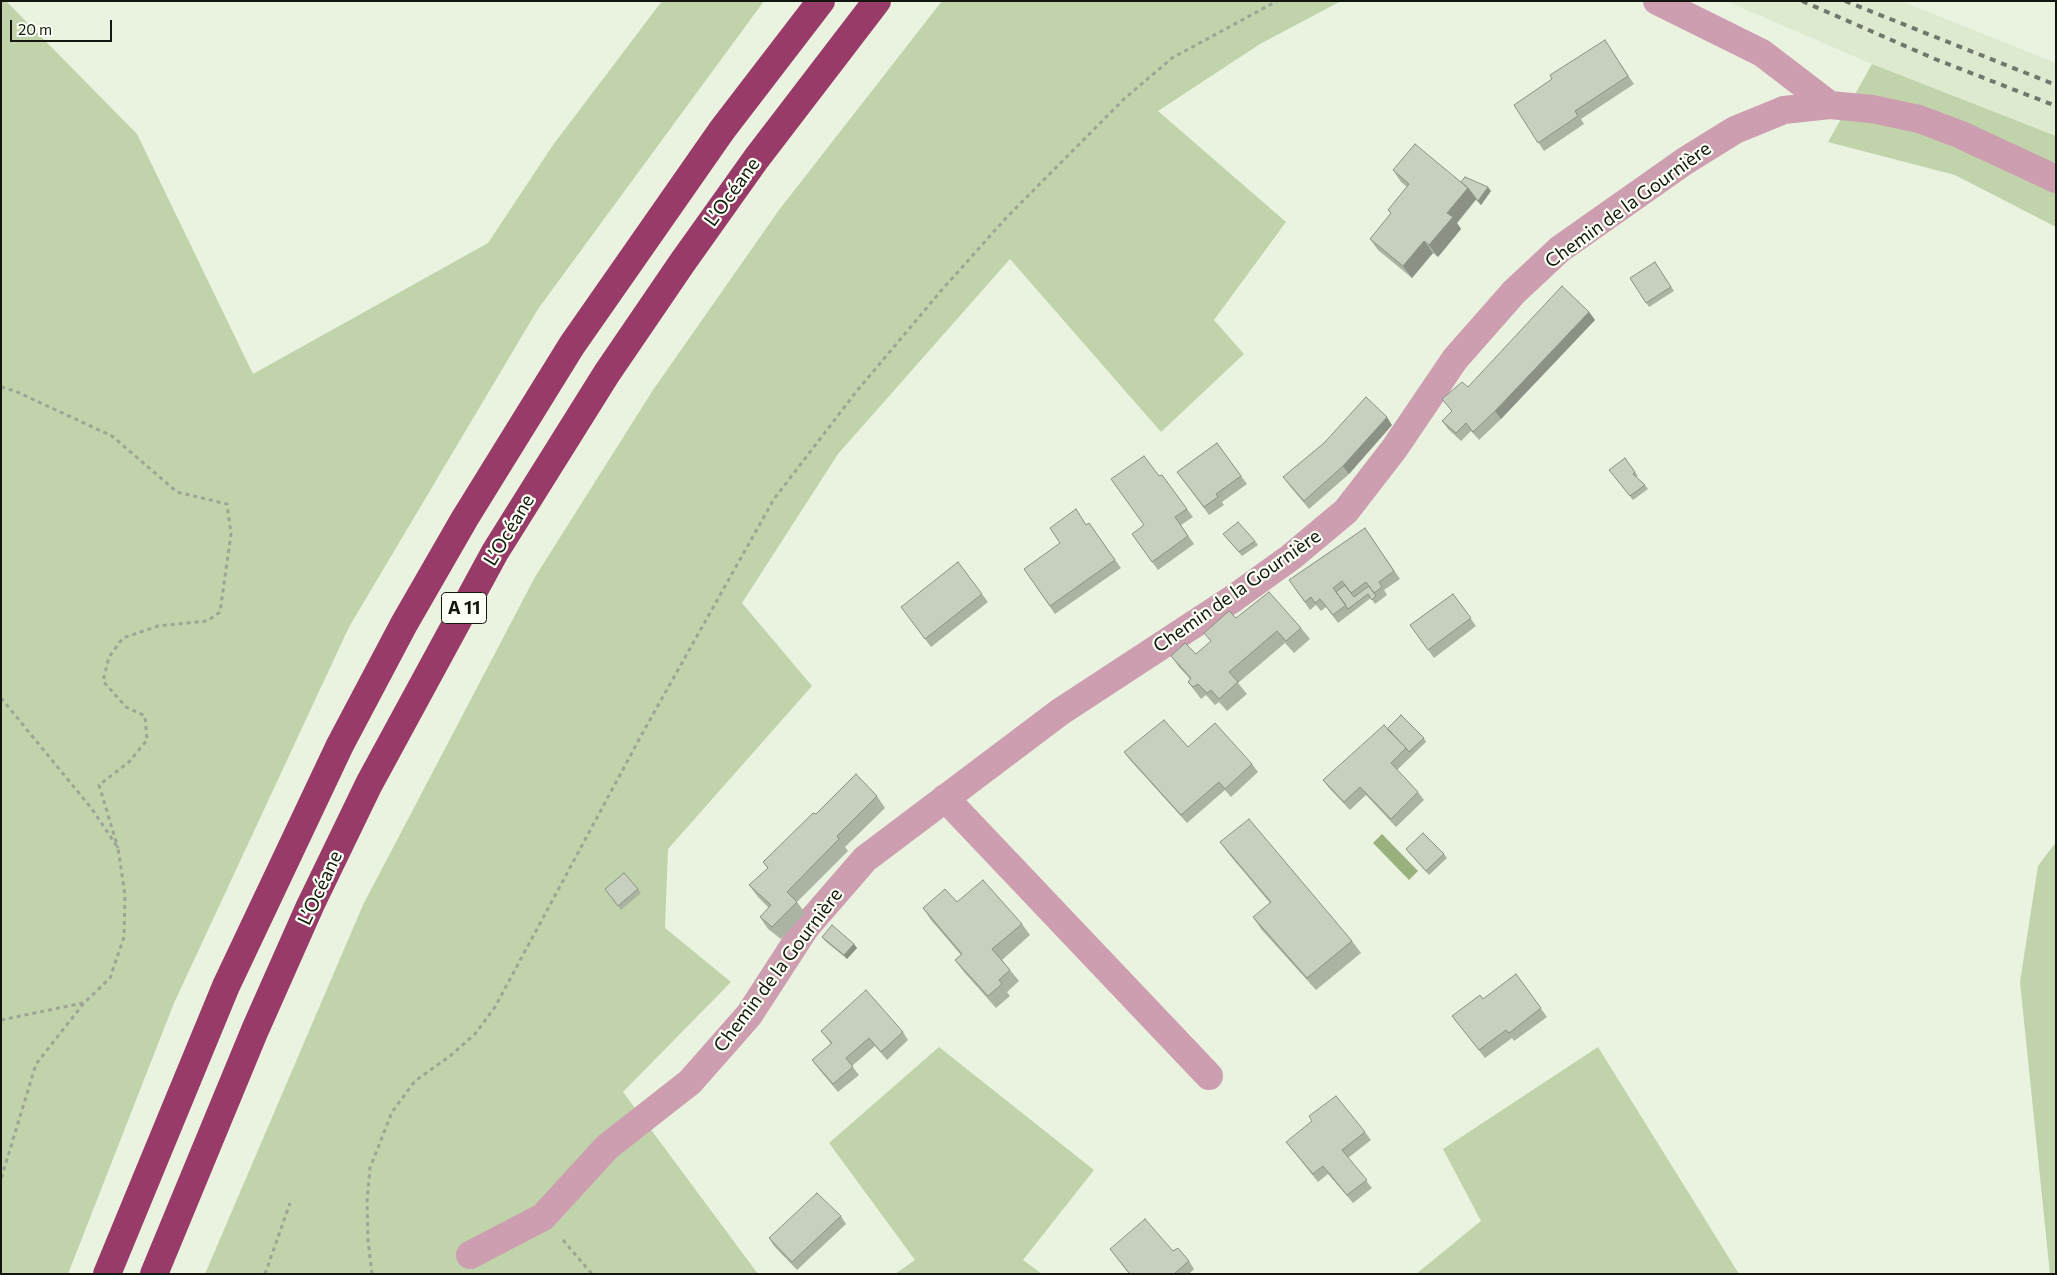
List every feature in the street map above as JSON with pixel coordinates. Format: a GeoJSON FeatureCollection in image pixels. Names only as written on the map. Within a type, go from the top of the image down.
{"type":"FeatureCollection","features":[{"type":"Feature","properties":{"kind":"highway","name":"A 11"},"geometry":{"type":"LineString","coordinates":[[107,1274],[230,977],[340,746],[409,616],[465,518],[572,345],[722,130],[821,1]]}},
{"type":"Feature","properties":{"kind":"highway","name":"L’Océane"},"geometry":{"type":"LineString","coordinates":[[154,1274],[247,1047],[310,906],[370,784],[495,552],[607,372],[682,263],[756,159],[877,1]]}},
{"type":"Feature","properties":{"kind":"street"},"geometry":{"type":"LineString","coordinates":[[1657,1],[1762,54],[1830,105]]}},
{"type":"Feature","properties":{"kind":"street","name":"Chemin de la Gournière"},"geometry":{"type":"LineString","coordinates":[[470,1254],[544,1217],[608,1147],[690,1082],[749,1015],[806,927],[865,860],[1060,712],[1248,588],[1291,557],[1346,511],[1394,449],[1455,359],[1514,292],[1560,249],[1685,161],[1735,130],[1784,110],[1830,105],[1872,109],[1919,119],[1959,134],[2056,179]]}},
{"type":"Feature","properties":{"kind":"street"},"geometry":{"type":"LineString","coordinates":[[945,798],[1209,1076]]}},
{"type":"Feature","properties":{"kind":"path"},"geometry":{"type":"LineString","coordinates":[[372,1274],[367,1202],[370,1168],[392,1112],[415,1080],[450,1056],[475,1034],[495,1007],[614,785],[774,499],[856,392],[940,292],[1006,218],[1124,99],[1172,58],[1277,1]]}},
{"type":"Feature","properties":{"kind":"path"},"geometry":{"type":"LineString","coordinates":[[1,387],[15,391],[112,436],[177,492],[227,504],[231,534],[220,612],[207,621],[158,626],[123,638],[109,657],[103,681],[126,707],[145,716],[147,740],[129,762],[99,784],[118,848],[125,895],[124,937],[110,978],[84,1003],[36,1064],[1,1179]]}},
{"type":"Feature","properties":{"kind":"path"},"geometry":{"type":"LineString","coordinates":[[1,698],[92,809],[118,848]]}},
{"type":"Feature","properties":{"kind":"path"},"geometry":{"type":"LineString","coordinates":[[1,1020],[84,1003]]}},
{"type":"Feature","properties":{"kind":"path"},"geometry":{"type":"LineString","coordinates":[[265,1274],[290,1203]]}},
{"type":"Feature","properties":{"kind":"path"},"geometry":{"type":"LineString","coordinates":[[544,1217],[592,1274]]}},
{"type":"Feature","properties":{"kind":"shaded area"},"geometry":{"type":"Polygon","coordinates":[[[1,1],[6,1],[137,134],[253,374],[488,243],[553,145],[662,1],[764,1],[538,309],[349,627],[174,1003],[68,1274],[1,1274],[1,1]]]}},
{"type":"Feature","properties":{"kind":"shaded area"},"geometry":{"type":"Polygon","coordinates":[[[942,1],[1341,1],[1260,44],[1158,111],[1286,222],[1214,320],[1244,354],[1161,432],[1010,259],[838,454],[742,603],[812,686],[668,849],[665,928],[731,982],[623,1092],[758,1274],[205,1274],[363,905],[535,577],[653,390],[779,210],[942,1]]]}},
{"type":"Feature","properties":{"kind":"shaded area"},"geometry":{"type":"Polygon","coordinates":[[[1726,1],[1901,1],[2056,63],[2056,136],[1872,64],[1726,1]]]}},
{"type":"Feature","properties":{"kind":"shaded area"},"geometry":{"type":"Polygon","coordinates":[[[1872,64],[2056,136],[2056,227],[1955,175],[1828,142],[1872,64]]]}},
{"type":"Feature","properties":{"kind":"shaded area"},"geometry":{"type":"Polygon","coordinates":[[[1382,834],[1418,871],[1409,880],[1373,843],[1382,834]]]}},
{"type":"Feature","properties":{"kind":"shaded area"},"geometry":{"type":"Polygon","coordinates":[[[2056,842],[2056,1274],[2050,1274],[2020,982],[2038,866],[2056,842]]]}},
{"type":"Feature","properties":{"kind":"shaded area"},"geometry":{"type":"Polygon","coordinates":[[[939,1047],[1094,1170],[1023,1260],[1042,1274],[895,1274],[915,1260],[829,1143],[939,1047]]]}},
{"type":"Feature","properties":{"kind":"shaded area"},"geometry":{"type":"Polygon","coordinates":[[[1598,1047],[1739,1274],[1416,1274],[1481,1221],[1443,1149],[1598,1047]]]}},
{"type":"Feature","properties":{"kind":"building"},"geometry":{"type":"Polygon","coordinates":[[[1605,40],[1628,76],[1575,111],[1578,116],[1538,143],[1514,105],[1552,79],[1550,75],[1605,40]]]}},
{"type":"Feature","properties":{"kind":"building"},"geometry":{"type":"Polygon","coordinates":[[[1415,144],[1468,188],[1447,213],[1453,217],[1429,245],[1424,241],[1403,266],[1370,239],[1391,213],[1388,210],[1409,184],[1393,170],[1415,144]]]}},
{"type":"Feature","properties":{"kind":"building"},"geometry":{"type":"Polygon","coordinates":[[[1465,177],[1488,187],[1478,201],[1461,182],[1465,177]]]}},
{"type":"Feature","properties":{"kind":"building"},"geometry":{"type":"Polygon","coordinates":[[[1655,262],[1671,287],[1646,303],[1630,278],[1655,262]]]}},
{"type":"Feature","properties":{"kind":"building"},"geometry":{"type":"Polygon","coordinates":[[[1562,286],[1589,312],[1473,432],[1466,423],[1456,433],[1442,421],[1452,411],[1442,399],[1462,382],[1468,387],[1562,286]]]}},
{"type":"Feature","properties":{"kind":"building"},"geometry":{"type":"Polygon","coordinates":[[[1366,397],[1387,417],[1343,466],[1304,501],[1283,477],[1324,443],[1366,397]]]}},
{"type":"Feature","properties":{"kind":"building"},"geometry":{"type":"Polygon","coordinates":[[[1217,443],[1241,476],[1216,494],[1218,497],[1204,507],[1177,472],[1217,443]]]}},
{"type":"Feature","properties":{"kind":"building"},"geometry":{"type":"Polygon","coordinates":[[[1144,456],[1159,476],[1162,475],[1187,509],[1175,517],[1188,536],[1152,562],[1132,534],[1144,525],[1111,479],[1144,456]]]}},
{"type":"Feature","properties":{"kind":"building"},"geometry":{"type":"Polygon","coordinates":[[[1625,458],[1635,472],[1633,474],[1645,485],[1630,496],[1609,470],[1625,458]]]}},
{"type":"Feature","properties":{"kind":"building"},"geometry":{"type":"Polygon","coordinates":[[[1076,509],[1086,525],[1089,523],[1115,560],[1050,606],[1024,569],[1060,543],[1050,528],[1076,509]]]}},
{"type":"Feature","properties":{"kind":"building"},"geometry":{"type":"Polygon","coordinates":[[[1238,522],[1255,541],[1239,552],[1223,534],[1238,522]]]}},
{"type":"Feature","properties":{"kind":"building"},"geometry":{"type":"Polygon","coordinates":[[[1365,528],[1394,571],[1379,582],[1382,587],[1374,593],[1366,582],[1351,593],[1342,581],[1333,588],[1346,605],[1333,615],[1320,599],[1315,603],[1311,597],[1305,602],[1289,580],[1365,528]]]}},
{"type":"Feature","properties":{"kind":"building"},"geometry":{"type":"Polygon","coordinates":[[[958,562],[982,594],[925,639],[901,607],[958,562]]]}},
{"type":"Feature","properties":{"kind":"building"},"geometry":{"type":"Polygon","coordinates":[[[1345,585],[1354,597],[1369,586],[1376,596],[1372,600],[1368,594],[1348,609],[1336,592],[1345,585]]]}},
{"type":"Feature","properties":{"kind":"building"},"geometry":{"type":"Polygon","coordinates":[[[1269,592],[1301,628],[1286,641],[1277,631],[1229,672],[1238,682],[1219,699],[1211,690],[1207,693],[1198,684],[1193,687],[1188,682],[1191,678],[1171,656],[1185,643],[1196,654],[1211,641],[1204,633],[1229,611],[1236,618],[1269,592]]]}},
{"type":"Feature","properties":{"kind":"building"},"geometry":{"type":"Polygon","coordinates":[[[1453,594],[1471,618],[1428,650],[1410,625],[1453,594]]]}},
{"type":"Feature","properties":{"kind":"building"},"geometry":{"type":"Polygon","coordinates":[[[1401,715],[1424,738],[1409,752],[1387,729],[1401,715]]]}},
{"type":"Feature","properties":{"kind":"building"},"geometry":{"type":"Polygon","coordinates":[[[1164,720],[1188,747],[1215,723],[1252,764],[1225,789],[1219,782],[1181,815],[1124,752],[1164,720]]]}},
{"type":"Feature","properties":{"kind":"building"},"geometry":{"type":"Polygon","coordinates":[[[1384,725],[1406,748],[1391,763],[1418,792],[1391,819],[1360,787],[1344,802],[1323,780],[1384,725]]]}},
{"type":"Feature","properties":{"kind":"building"},"geometry":{"type":"Polygon","coordinates":[[[856,774],[877,796],[837,836],[839,839],[787,892],[797,902],[772,927],[760,917],[771,905],[749,885],[768,868],[763,862],[813,813],[816,814],[856,774]]]}},
{"type":"Feature","properties":{"kind":"building"},"geometry":{"type":"Polygon","coordinates":[[[1249,819],[1352,941],[1307,978],[1253,917],[1271,902],[1220,842],[1249,819]]]}},
{"type":"Feature","properties":{"kind":"building"},"geometry":{"type":"Polygon","coordinates":[[[1423,833],[1444,854],[1426,871],[1406,849],[1423,833]]]}},
{"type":"Feature","properties":{"kind":"building"},"geometry":{"type":"Polygon","coordinates":[[[624,873],[638,889],[618,906],[605,889],[624,873]]]}},
{"type":"Feature","properties":{"kind":"building"},"geometry":{"type":"Polygon","coordinates":[[[983,880],[1022,924],[992,949],[1010,970],[999,980],[1002,984],[988,996],[955,960],[962,954],[923,908],[945,889],[957,902],[983,880]]]}},
{"type":"Feature","properties":{"kind":"building"},"geometry":{"type":"Polygon","coordinates":[[[832,925],[854,944],[844,955],[822,937],[832,925]]]}},
{"type":"Feature","properties":{"kind":"building"},"geometry":{"type":"Polygon","coordinates":[[[1516,974],[1541,1008],[1509,1033],[1506,1030],[1479,1050],[1452,1016],[1480,995],[1483,999],[1516,974]]]}},
{"type":"Feature","properties":{"kind":"building"},"geometry":{"type":"Polygon","coordinates":[[[866,990],[903,1032],[881,1052],[869,1038],[846,1058],[853,1067],[833,1084],[812,1060],[832,1043],[821,1031],[866,990]]]}},
{"type":"Feature","properties":{"kind":"building"},"geometry":{"type":"Polygon","coordinates":[[[1336,1096],[1365,1132],[1342,1150],[1367,1180],[1347,1195],[1323,1166],[1313,1174],[1286,1142],[1312,1121],[1309,1116],[1336,1096]]]}},
{"type":"Feature","properties":{"kind":"building"},"geometry":{"type":"Polygon","coordinates":[[[817,1193],[841,1216],[792,1262],[769,1238],[817,1193]]]}},
{"type":"Feature","properties":{"kind":"building"},"geometry":{"type":"Polygon","coordinates":[[[1145,1219],[1173,1251],[1178,1248],[1189,1261],[1174,1274],[1130,1274],[1110,1249],[1145,1219]]]}},
{"type":"Feature","properties":{"kind":"railway"},"geometry":{"type":"LineString","coordinates":[[1802,1],[1935,59],[2056,106]]}},
{"type":"Feature","properties":{"kind":"railway"},"geometry":{"type":"LineString","coordinates":[[1845,1],[2056,85]]}}]}
